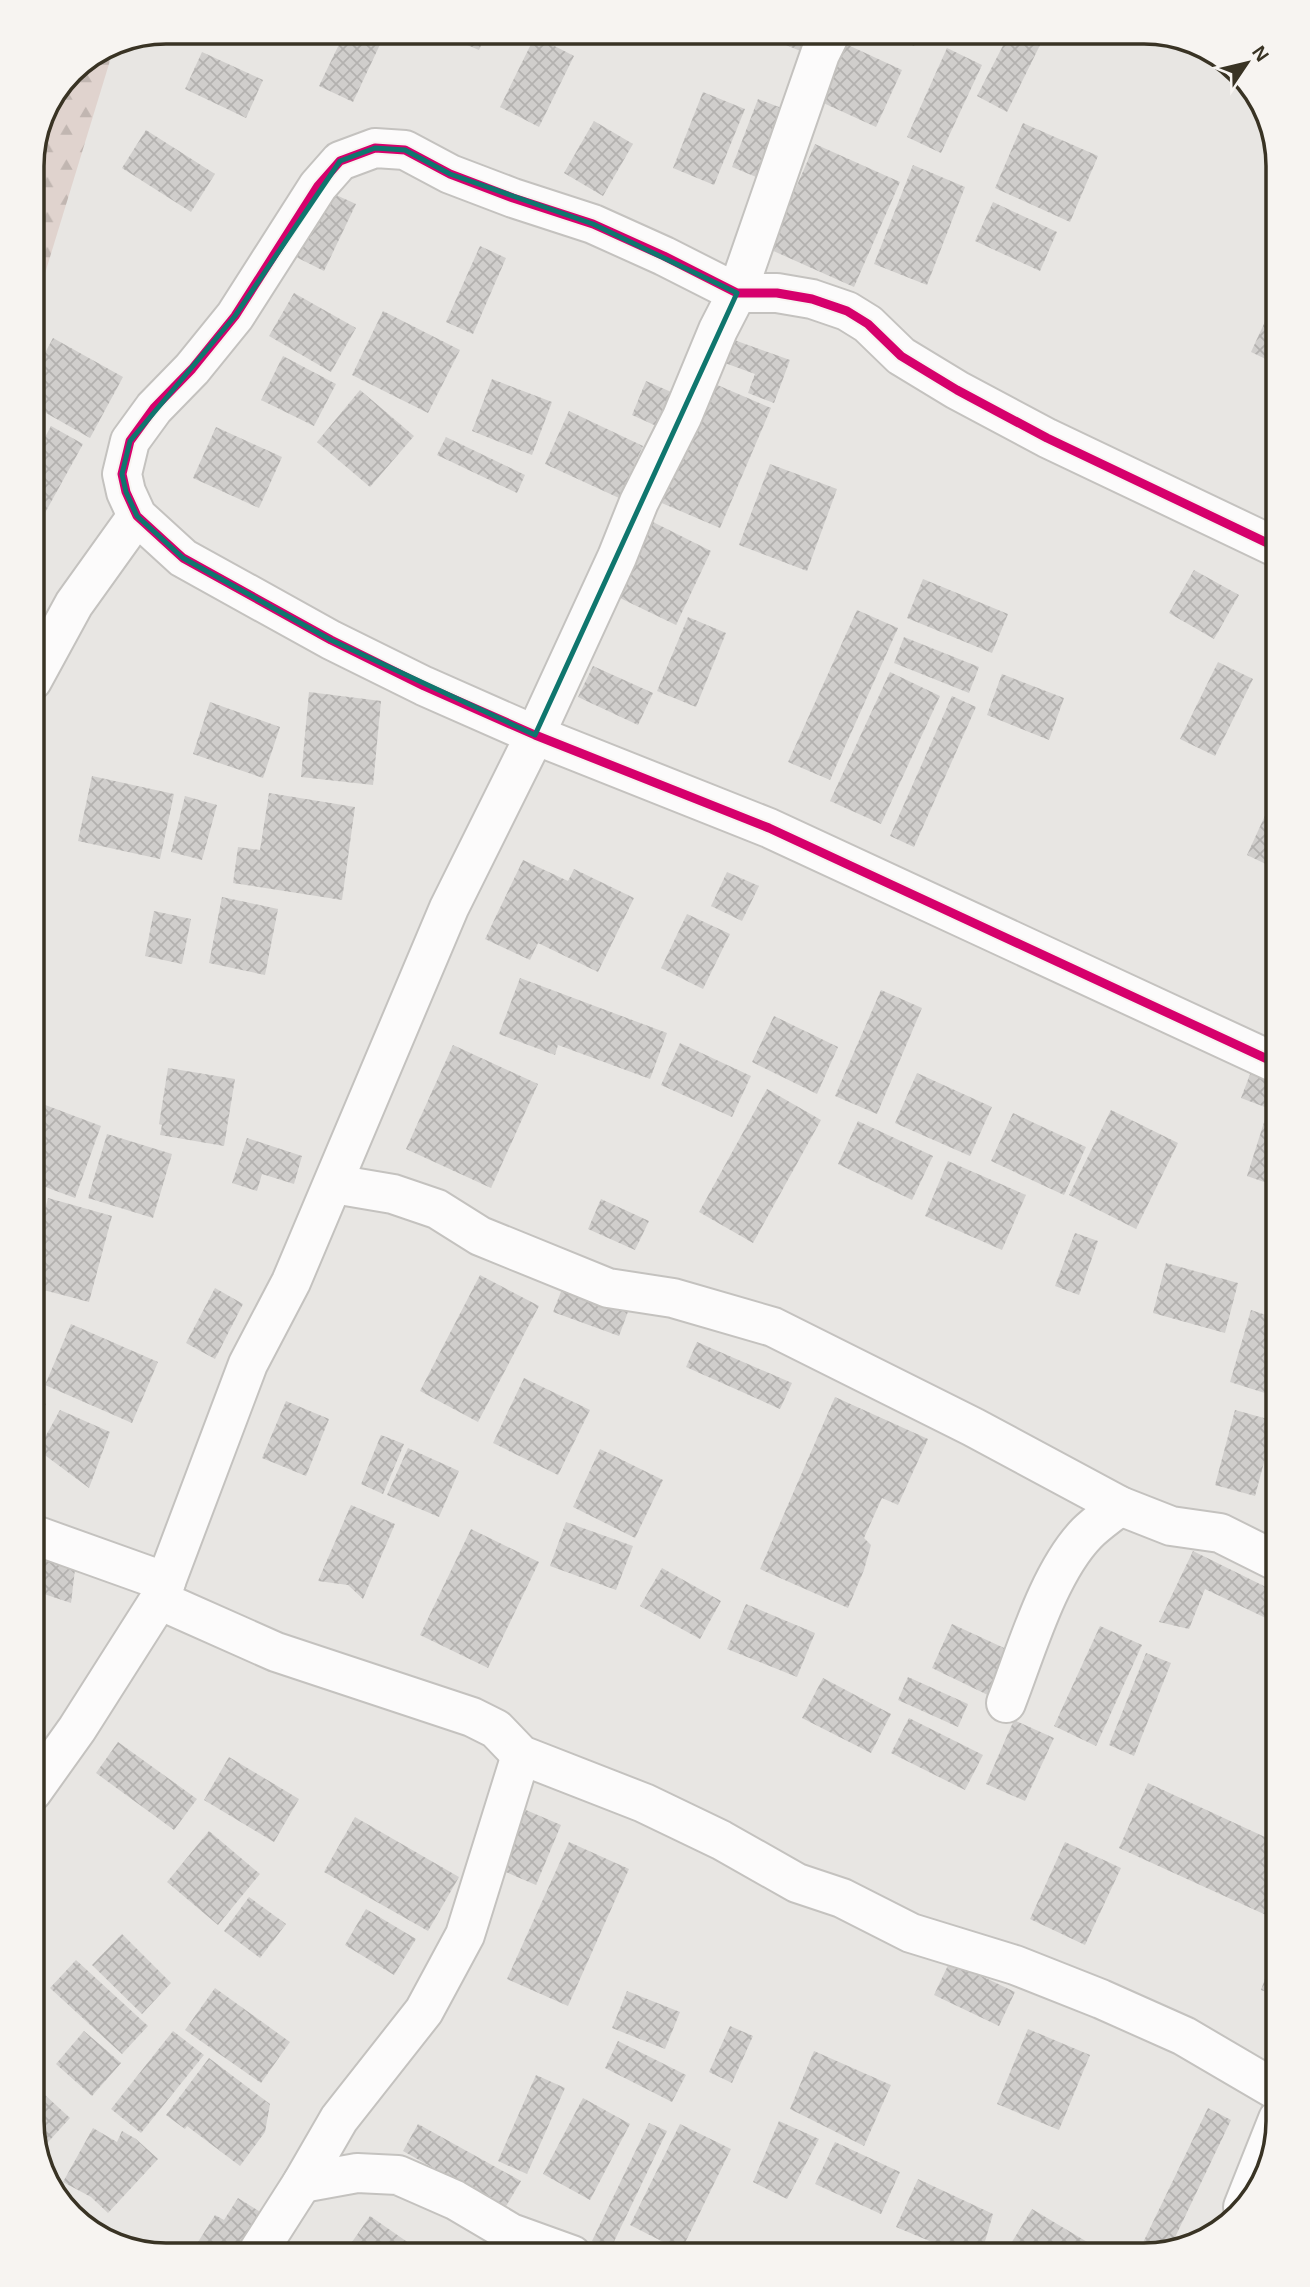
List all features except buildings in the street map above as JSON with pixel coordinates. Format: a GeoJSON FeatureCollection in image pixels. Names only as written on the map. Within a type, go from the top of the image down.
{"type":"FeatureCollection","features":[{"type":"Feature","properties":{"kind":"street"},"geometry":{"type":"LineString","coordinates":[[44,1775],[77,1729],[163,1591],[248,1364],[291,1282],[449,908],[535,735],[617,557],[639,502],[682,417],[718,330],[737,293],[826,44]]}},
{"type":"Feature","properties":{"kind":"street"},"geometry":{"type":"LineString","coordinates":[[1266,542],[1047,438],[957,390],[901,356],[868,324],[847,311],[812,299],[777,293],[737,293],[593,224],[450,174],[405,150],[375,148],[340,161],[318,186],[235,316],[192,369],[154,408],[130,441],[122,474],[126,492],[137,516],[183,558],[331,640],[424,686],[535,735],[769,828],[1266,1057]]}},
{"type":"Feature","properties":{"kind":"street"},"geometry":{"type":"LineString","coordinates":[[44,659],[74,604],[137,516]]}},
{"type":"Feature","properties":{"kind":"street"},"geometry":{"type":"LineString","coordinates":[[334,1184],[393,1194],[436,1209],[480,1236],[608,1288],[673,1298],[773,1327],[973,1427],[1120,1506],[1171,1526],[1220,1533],[1266,1556]]}},
{"type":"Feature","properties":{"kind":"street"},"geometry":{"type":"LineString","coordinates":[[1006,1703],[1045,1602],[1062,1568],[1086,1534],[1120,1506]]}},
{"type":"Feature","properties":{"kind":"street"},"geometry":{"type":"LineString","coordinates":[[44,1539],[163,1591],[276,1652],[471,1717],[496,1729],[521,1755],[644,1802],[721,1840],[797,1883],[842,1898],[911,1933],[1015,1965],[1101,1999],[1184,2036],[1266,2083]]}},
{"type":"Feature","properties":{"kind":"street"},"geometry":{"type":"LineString","coordinates":[[264,2243],[339,2119],[424,2011],[465,1934],[521,1755]]}},
{"type":"Feature","properties":{"kind":"street"},"geometry":{"type":"LineString","coordinates":[[302,2183],[356,2173],[398,2175],[455,2200],[511,2234],[537,2243]]}},
{"type":"Feature","properties":{"kind":"highlighted area"},"geometry":{"type":"Polygon","coordinates":[[[375,148],[405,150],[450,174],[593,224],[737,293],[535,735],[331,640],[183,558],[137,516],[126,492],[122,474],[130,441],[235,316],[340,161],[375,148]]]}},
{"type":"Feature","properties":{"kind":"green space"},"geometry":{"type":"Polygon","coordinates":[[[111,57],[44,277],[44,158],[53,119],[64,98],[80,80],[98,64],[111,57]]]}},
{"type":"Feature","properties":{"kind":"cycle path"},"geometry":{"type":"LineString","coordinates":[[1266,542],[1047,438],[957,390],[901,356],[868,324],[847,311],[812,299],[777,293],[737,293],[593,224],[450,174],[405,150],[375,148],[340,161],[318,186],[235,316],[192,369],[154,408],[130,441],[122,474],[126,492],[137,516],[183,558],[331,640],[424,686],[535,735],[769,828],[1266,1058]]}}]}
